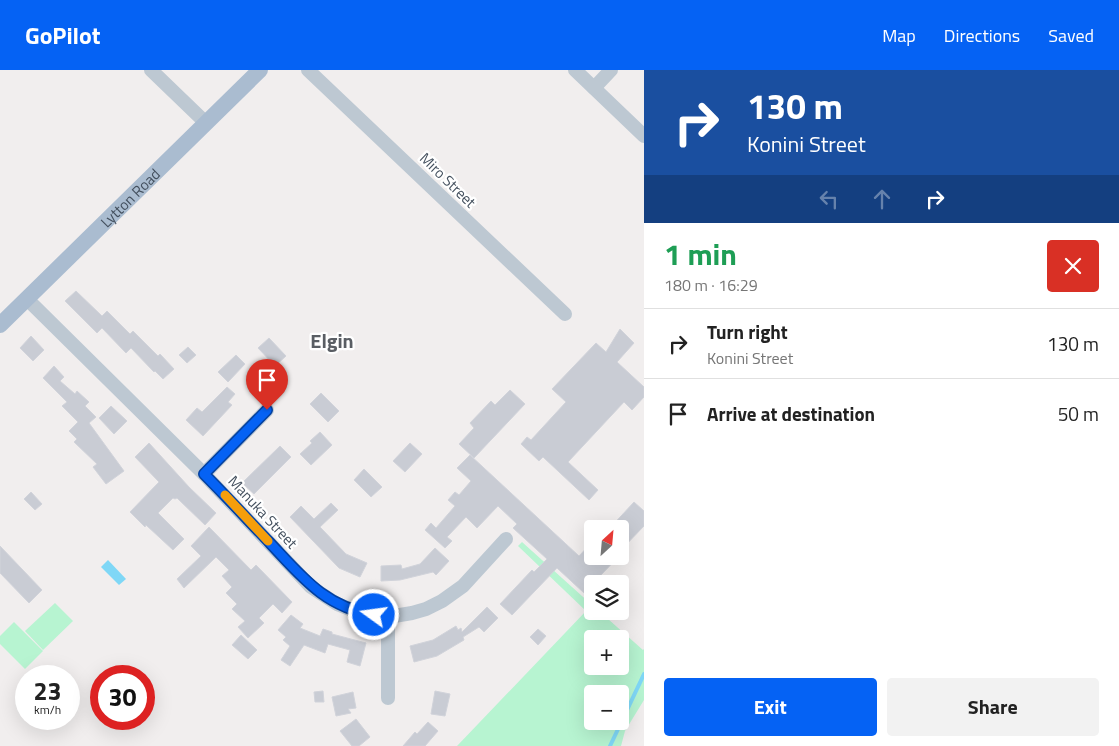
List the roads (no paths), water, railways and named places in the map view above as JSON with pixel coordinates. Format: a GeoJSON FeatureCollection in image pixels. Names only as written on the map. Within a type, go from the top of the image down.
{"type":"FeatureCollection","features":[{"type":"Feature","properties":{"kind":"main road","name":"Lytton Road"},"geometry":{"type":"LineString","coordinates":[[0,325],[260,70]]}},
{"type":"Feature","properties":{"kind":"street"},"geometry":{"type":"LineString","coordinates":[[151,70],[206,123]]}},
{"type":"Feature","properties":{"kind":"street","name":"Miro Street"},"geometry":{"type":"LineString","coordinates":[[308,70],[565,314]]}},
{"type":"Feature","properties":{"kind":"street"},"geometry":{"type":"LineString","coordinates":[[575,70],[644,136]]}},
{"type":"Feature","properties":{"kind":"street"},"geometry":{"type":"LineString","coordinates":[[594,88],[611,70]]}},
{"type":"Feature","properties":{"kind":"street","name":"Manuka Street"},"geometry":{"type":"LineString","coordinates":[[27,299],[204,474],[311,586],[337,604],[360,612],[388,617],[426,609],[442,601],[463,586],[506,539]]}},
{"type":"Feature","properties":{"kind":"street"},"geometry":{"type":"LineString","coordinates":[[204,474],[267,410]]}},
{"type":"Feature","properties":{"kind":"street"},"geometry":{"type":"LineString","coordinates":[[388,617],[388,698]]}},
{"type":"Feature","properties":{"kind":"water"},"geometry":{"type":"Polygon","coordinates":[[[108,560],[126,579],[119,585],[101,567],[108,560]]]}},
{"type":"Feature","properties":{"kind":"waterway"},"geometry":{"type":"LineString","coordinates":[[610,746],[644,674]]}},
{"type":"Feature","properties":{"kind":"district","name":"Elgin"},"geometry":{"type":"Point","coordinates":[332,340]}}]}
